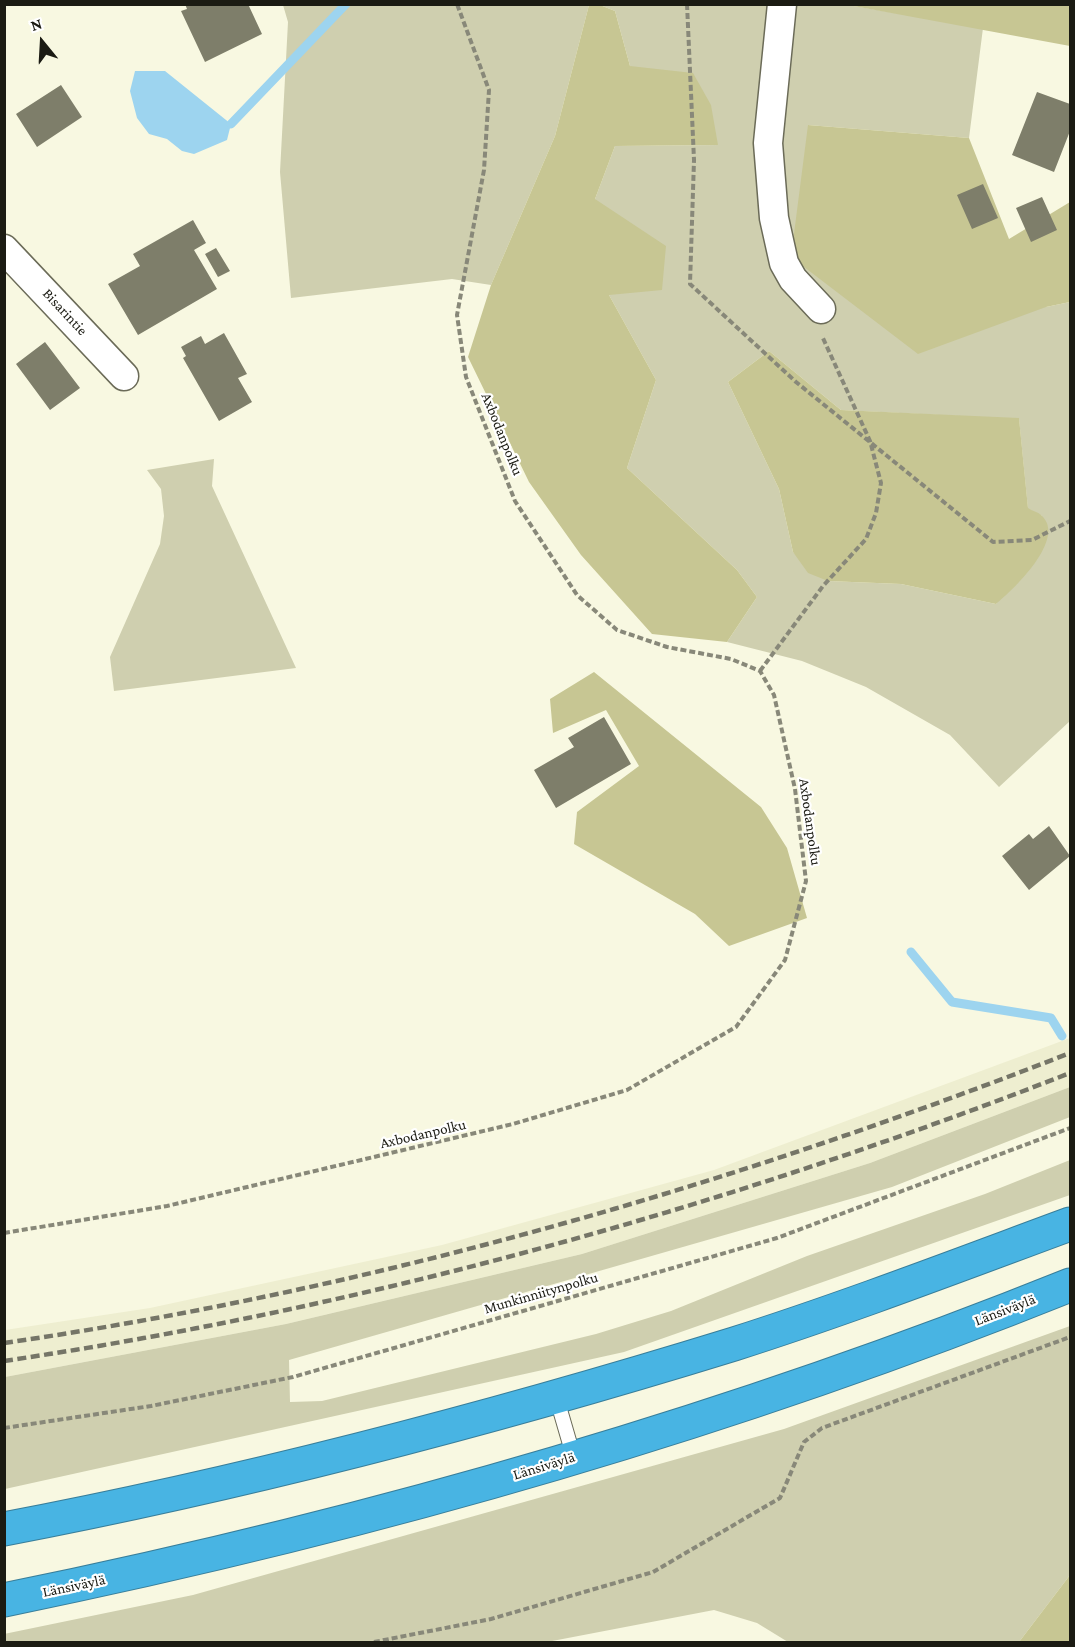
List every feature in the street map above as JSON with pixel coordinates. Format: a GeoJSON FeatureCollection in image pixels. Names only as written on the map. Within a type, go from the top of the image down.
{"type":"FeatureCollection","features":[{"type":"Feature","properties":{"kind":"highway"},"geometry":{"type":"LineString","coordinates":[[4,1529],[106,1510],[365,1449],[556,1396],[757,1336],[1071,1224]]}},
{"type":"Feature","properties":{"kind":"highway","name":"Länsiväylä"},"geometry":{"type":"LineString","coordinates":[[4,1600],[123,1576],[382,1514],[574,1458],[774,1392],[1000,1313],[1071,1285]]}},
{"type":"Feature","properties":{"kind":"street"},"geometry":{"type":"LineString","coordinates":[[782,4],[768,143],[774,218],[784,263],[793,279],[821,309]]}},
{"type":"Feature","properties":{"kind":"street","name":"Bisarintie"},"geometry":{"type":"LineString","coordinates":[[4,249],[124,376]]}},
{"type":"Feature","properties":{"kind":"lane"},"geometry":{"type":"LineString","coordinates":[[556,1396],[574,1458]]}},
{"type":"Feature","properties":{"kind":"path","name":"Axbodanpolku"},"geometry":{"type":"LineString","coordinates":[[4,1233],[168,1206],[513,1125],[627,1090],[736,1027],[785,960],[806,881],[795,789],[774,695],[760,671],[731,659],[667,647],[617,630],[577,595],[515,501],[466,377],[457,315],[484,170],[489,90],[457,4]]}},
{"type":"Feature","properties":{"kind":"path"},"geometry":{"type":"LineString","coordinates":[[760,671],[823,586],[866,539],[876,513],[881,483],[870,441],[818,327],[821,309]]}},
{"type":"Feature","properties":{"kind":"path","name":"Munkinniitynpolku"},"geometry":{"type":"LineString","coordinates":[[4,1428],[151,1406],[293,1377],[777,1238],[1071,1128]]}},
{"type":"Feature","properties":{"kind":"path"},"geometry":{"type":"LineString","coordinates":[[374,1642],[492,1619],[653,1572],[780,1498],[804,1442],[822,1428],[1071,1337]]}},
{"type":"Feature","properties":{"kind":"shaded area"},"geometry":{"type":"Polygon","coordinates":[[[283,5],[589,5],[555,136],[491,285],[452,279],[291,298],[280,172],[288,22],[283,5]]]}},
{"type":"Feature","properties":{"kind":"shaded area"},"geometry":{"type":"Polygon","coordinates":[[[589,5],[600,5],[615,11],[630,66],[693,73],[711,105],[718,145],[615,146],[595,199],[666,246],[662,290],[609,295],[656,380],[627,468],[737,570],[757,597],[727,642],[652,634],[581,555],[529,482],[468,357],[491,285],[555,136],[589,5]]]}},
{"type":"Feature","properties":{"kind":"shaded area"},"geometry":{"type":"Polygon","coordinates":[[[600,5],[848,5],[983,28],[969,138],[808,125],[1046,307],[1070,302],[1070,721],[999,787],[950,735],[866,687],[802,661],[727,642],[757,597],[737,570],[627,468],[656,380],[609,295],[595,199],[615,146],[718,145],[630,66],[615,11],[600,5]],[[769,351],[728,382],[779,489],[793,552],[828,581],[901,584],[996,604],[1042,516],[1028,509],[1019,419],[841,410],[769,351]]]}},
{"type":"Feature","properties":{"kind":"shaded area"},"geometry":{"type":"Polygon","coordinates":[[[848,5],[1070,5],[1070,46],[848,5]]]}},
{"type":"Feature","properties":{"kind":"shaded area"},"geometry":{"type":"Polygon","coordinates":[[[808,125],[969,138],[1009,239],[1070,202],[1070,302],[1046,307],[918,354],[791,257],[808,125]]]}},
{"type":"Feature","properties":{"kind":"shaded area"},"geometry":{"type":"Polygon","coordinates":[[[769,351],[841,410],[1019,418],[1028,508],[1041,515],[1048,525],[1048,537],[1043,550],[1025,576],[996,604],[901,584],[828,581],[808,573],[793,552],[779,489],[728,382],[769,351]]]}},
{"type":"Feature","properties":{"kind":"shaded area"},"geometry":{"type":"Polygon","coordinates":[[[214,459],[212,486],[296,668],[114,691],[110,657],[160,544],[164,516],[161,489],[147,470],[214,459]]]}},
{"type":"Feature","properties":{"kind":"shaded area"},"geometry":{"type":"Polygon","coordinates":[[[594,672],[761,807],[787,848],[807,918],[729,946],[695,914],[574,844],[577,812],[639,766],[606,710],[553,733],[550,699],[594,672]]]}},
{"type":"Feature","properties":{"kind":"shaded area"},"geometry":{"type":"Polygon","coordinates":[[[1070,1038],[1070,1087],[870,1163],[582,1254],[286,1324],[5,1377],[5,1330],[150,1308],[442,1245],[714,1170],[1070,1038]]]}},
{"type":"Feature","properties":{"kind":"shaded area"},"geometry":{"type":"Polygon","coordinates":[[[1070,1087],[1070,1117],[892,1187],[289,1360],[290,1402],[322,1401],[596,1334],[671,1311],[807,1256],[985,1194],[1070,1160],[1070,1195],[624,1352],[5,1489],[5,1377],[286,1324],[582,1254],[870,1163],[1070,1087]]]}},
{"type":"Feature","properties":{"kind":"shaded area"},"geometry":{"type":"Polygon","coordinates":[[[1070,1326],[1070,1575],[1019,1642],[788,1642],[757,1623],[714,1610],[547,1642],[5,1642],[4,1634],[193,1595],[784,1429],[1070,1326]]]}},
{"type":"Feature","properties":{"kind":"shaded area"},"geometry":{"type":"Polygon","coordinates":[[[1070,1575],[1070,1642],[1019,1642],[1070,1575]]]}},
{"type":"Feature","properties":{"kind":"water"},"geometry":{"type":"Polygon","coordinates":[[[135,71],[165,71],[231,124],[227,140],[194,154],[182,151],[167,139],[149,134],[137,118],[130,91],[135,71]]]}},
{"type":"Feature","properties":{"kind":"building"},"geometry":{"type":"Polygon","coordinates":[[[185,4],[248,4],[262,34],[205,62],[181,11],[187,9],[185,4]]]}},
{"type":"Feature","properties":{"kind":"building"},"geometry":{"type":"Polygon","coordinates":[[[61,85],[82,117],[37,147],[16,114],[61,85]]]}},
{"type":"Feature","properties":{"kind":"building"},"geometry":{"type":"Polygon","coordinates":[[[1037,92],[1070,104],[1070,131],[1054,172],[1012,155],[1037,92]]]}},
{"type":"Feature","properties":{"kind":"building"},"geometry":{"type":"Polygon","coordinates":[[[983,184],[998,218],[972,229],[957,195],[983,184]]]}},
{"type":"Feature","properties":{"kind":"building"},"geometry":{"type":"Polygon","coordinates":[[[1042,197],[1057,230],[1031,242],[1016,208],[1042,197]]]}},
{"type":"Feature","properties":{"kind":"building"},"geometry":{"type":"Polygon","coordinates":[[[193,220],[206,243],[194,250],[217,289],[138,335],[108,284],[140,266],[133,254],[193,220]]]}},
{"type":"Feature","properties":{"kind":"building"},"geometry":{"type":"Polygon","coordinates":[[[216,248],[230,271],[218,277],[205,254],[216,248]]]}},
{"type":"Feature","properties":{"kind":"building"},"geometry":{"type":"Polygon","coordinates":[[[224,333],[247,374],[238,378],[252,402],[219,421],[183,358],[186,356],[181,347],[201,336],[205,344],[224,333]]]}},
{"type":"Feature","properties":{"kind":"building"},"geometry":{"type":"Polygon","coordinates":[[[45,342],[80,388],[50,410],[16,364],[45,342]]]}},
{"type":"Feature","properties":{"kind":"building"},"geometry":{"type":"Polygon","coordinates":[[[604,717],[631,764],[556,808],[534,770],[574,747],[568,738],[604,717]]]}},
{"type":"Feature","properties":{"kind":"building"},"geometry":{"type":"Polygon","coordinates":[[[1049,826],[1070,856],[1029,890],[1002,856],[1029,834],[1033,839],[1049,826]]]}},
{"type":"Feature","properties":{"kind":"waterway"},"geometry":{"type":"LineString","coordinates":[[231,124],[346,4]]}},
{"type":"Feature","properties":{"kind":"waterway"},"geometry":{"type":"LineString","coordinates":[[911,952],[952,1002],[1051,1018],[1062,1036]]}},
{"type":"Feature","properties":{"kind":"railway"},"geometry":{"type":"LineString","coordinates":[[4,1343],[141,1321],[277,1294],[412,1263],[546,1228],[678,1190],[810,1147],[941,1102],[1070,1053]]}},
{"type":"Feature","properties":{"kind":"railway"},"geometry":{"type":"LineString","coordinates":[[4,1361],[141,1339],[276,1312],[545,1247],[678,1209],[810,1167],[941,1122],[1070,1073]]}}]}
